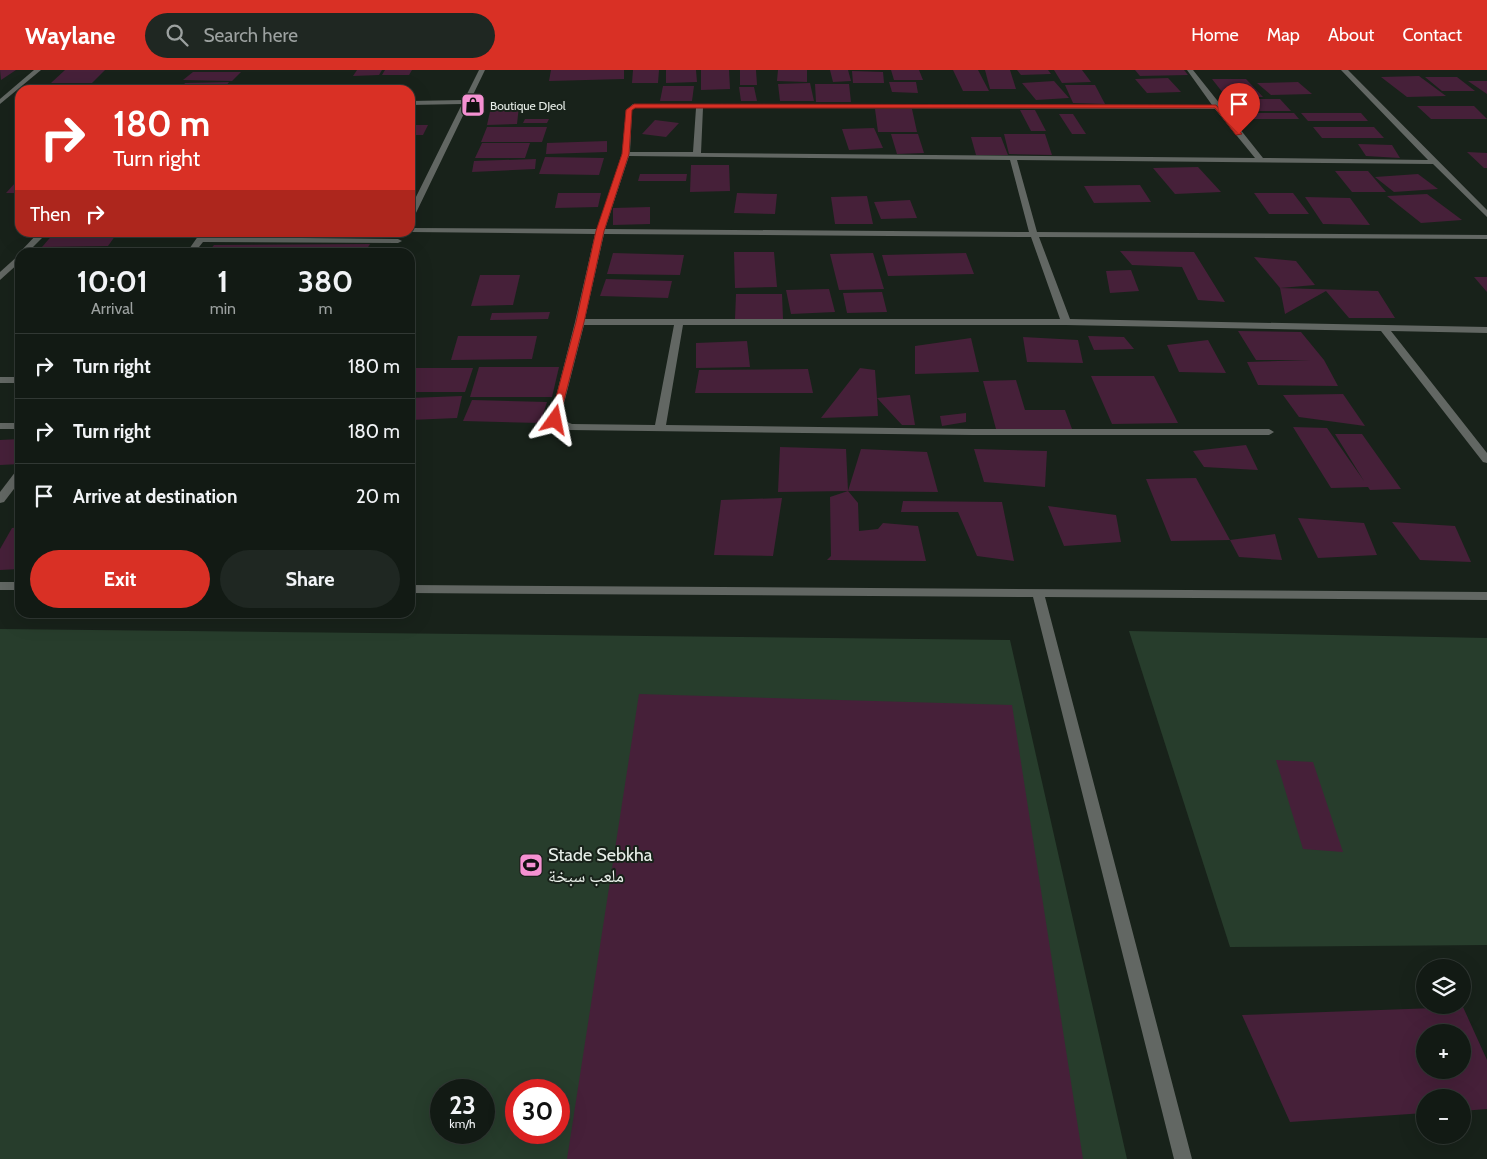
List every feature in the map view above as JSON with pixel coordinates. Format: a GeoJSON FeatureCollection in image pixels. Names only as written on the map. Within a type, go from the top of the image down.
{"type":"FeatureCollection","features":[{"type":"Feature","properties":{"kind":"street"},"geometry":{"type":"LineString","coordinates":[[20,85],[38,70]]}},
{"type":"Feature","properties":{"kind":"street"},"geometry":{"type":"LineString","coordinates":[[415,207],[482,70]]}},
{"type":"Feature","properties":{"kind":"street"},"geometry":{"type":"LineString","coordinates":[[1190,70],[1216,107],[1261,161]]}},
{"type":"Feature","properties":{"kind":"street"},"geometry":{"type":"LineString","coordinates":[[1344,70],[1487,215]]}},
{"type":"Feature","properties":{"kind":"street"},"geometry":{"type":"LineString","coordinates":[[0,102],[15,89]]}},
{"type":"Feature","properties":{"kind":"street"},"geometry":{"type":"LineString","coordinates":[[415,103],[467,102]]}},
{"type":"Feature","properties":{"kind":"street"},"geometry":{"type":"LineString","coordinates":[[1216,107],[644,105],[630,108],[626,154],[600,231],[580,322],[555,420],[570,427],[972,432],[1269,432]]}},
{"type":"Feature","properties":{"kind":"street"},"geometry":{"type":"LineString","coordinates":[[697,155],[700,105]]}},
{"type":"Feature","properties":{"kind":"street"},"geometry":{"type":"LineString","coordinates":[[626,154],[1435,162]]}},
{"type":"Feature","properties":{"kind":"street"},"geometry":{"type":"LineString","coordinates":[[1013,158],[1034,234],[1066,322]]}},
{"type":"Feature","properties":{"kind":"street"},"geometry":{"type":"LineString","coordinates":[[415,230],[1487,237]]}},
{"type":"Feature","properties":{"kind":"street"},"geometry":{"type":"LineString","coordinates":[[28,248],[39,237]]}},
{"type":"Feature","properties":{"kind":"street"},"geometry":{"type":"LineString","coordinates":[[194,248],[202,237]]}},
{"type":"Feature","properties":{"kind":"street"},"geometry":{"type":"LineString","coordinates":[[242,237],[398,241]]}},
{"type":"Feature","properties":{"kind":"street"},"geometry":{"type":"LineString","coordinates":[[395,248],[400,237]]}},
{"type":"Feature","properties":{"kind":"street"},"geometry":{"type":"LineString","coordinates":[[0,277],[15,262]]}},
{"type":"Feature","properties":{"kind":"street"},"geometry":{"type":"LineString","coordinates":[[580,322],[1066,322],[1487,330]]}},
{"type":"Feature","properties":{"kind":"street"},"geometry":{"type":"LineString","coordinates":[[660,427],[679,322]]}},
{"type":"Feature","properties":{"kind":"street"},"geometry":{"type":"LineString","coordinates":[[1384,328],[1487,460]]}},
{"type":"Feature","properties":{"kind":"street"},"geometry":{"type":"LineString","coordinates":[[0,380],[15,380]]}},
{"type":"Feature","properties":{"kind":"street"},"geometry":{"type":"LineString","coordinates":[[0,426],[15,426]]}},
{"type":"Feature","properties":{"kind":"street"},"geometry":{"type":"LineString","coordinates":[[0,500],[15,480]]}},
{"type":"Feature","properties":{"kind":"street"},"geometry":{"type":"LineString","coordinates":[[0,586],[15,586]]}},
{"type":"Feature","properties":{"kind":"street"},"geometry":{"type":"LineString","coordinates":[[415,590],[1487,596]]}},
{"type":"Feature","properties":{"kind":"street"},"geometry":{"type":"LineString","coordinates":[[1038,593],[1183,1159]]}},
{"type":"Feature","properties":{"kind":"green space","name":"Stade Sebkha ملعب سبخة"},"geometry":{"type":"Polygon","coordinates":[[[0,629],[1010,640],[1127,1159],[0,1159],[0,629]]]}},
{"type":"Feature","properties":{"kind":"green space"},"geometry":{"type":"Polygon","coordinates":[[[1129,631],[1487,638],[1487,945],[1230,947],[1129,631]]]}},
{"type":"Feature","properties":{"kind":"building"},"geometry":{"type":"Polygon","coordinates":[[[0,70],[16,70],[1,80],[0,70]]]}},
{"type":"Feature","properties":{"kind":"building"},"geometry":{"type":"Polygon","coordinates":[[[65,70],[105,70],[92,83],[51,83],[65,70]]]}},
{"type":"Feature","properties":{"kind":"building"},"geometry":{"type":"Polygon","coordinates":[[[357,70],[382,70],[379,75],[353,76],[357,70]]]}},
{"type":"Feature","properties":{"kind":"building"},"geometry":{"type":"Polygon","coordinates":[[[385,70],[412,70],[409,75],[382,75],[385,70]]]}},
{"type":"Feature","properties":{"kind":"building"},"geometry":{"type":"Polygon","coordinates":[[[551,70],[624,70],[624,79],[549,81],[551,70]]]}},
{"type":"Feature","properties":{"kind":"building"},"geometry":{"type":"Polygon","coordinates":[[[633,70],[659,70],[658,83],[632,83],[633,70]]]}},
{"type":"Feature","properties":{"kind":"building"},"geometry":{"type":"Polygon","coordinates":[[[666,70],[696,70],[697,82],[666,83],[666,70]]]}},
{"type":"Feature","properties":{"kind":"building"},"geometry":{"type":"Polygon","coordinates":[[[701,70],[729,70],[730,89],[701,90],[701,70]]]}},
{"type":"Feature","properties":{"kind":"building"},"geometry":{"type":"Polygon","coordinates":[[[740,70],[756,70],[757,85],[740,85],[740,70]]]}},
{"type":"Feature","properties":{"kind":"building"},"geometry":{"type":"Polygon","coordinates":[[[778,70],[807,70],[807,82],[777,81],[778,70]]]}},
{"type":"Feature","properties":{"kind":"building"},"geometry":{"type":"Polygon","coordinates":[[[830,70],[848,70],[851,81],[833,82],[830,70]]]}},
{"type":"Feature","properties":{"kind":"building"},"geometry":{"type":"Polygon","coordinates":[[[891,70],[919,70],[923,80],[894,80],[891,70]]]}},
{"type":"Feature","properties":{"kind":"building"},"geometry":{"type":"Polygon","coordinates":[[[953,70],[978,70],[989,91],[963,91],[953,70]]]}},
{"type":"Feature","properties":{"kind":"building"},"geometry":{"type":"Polygon","coordinates":[[[985,70],[1010,70],[1016,89],[990,89],[985,70]]]}},
{"type":"Feature","properties":{"kind":"building"},"geometry":{"type":"Polygon","coordinates":[[[1017,70],[1048,70],[1051,74],[1021,75],[1017,70]]]}},
{"type":"Feature","properties":{"kind":"building"},"geometry":{"type":"Polygon","coordinates":[[[1054,70],[1082,70],[1091,82],[1062,83],[1054,70]]]}},
{"type":"Feature","properties":{"kind":"building"},"geometry":{"type":"Polygon","coordinates":[[[1135,70],[1184,70],[1188,75],[1140,76],[1135,70]]]}},
{"type":"Feature","properties":{"kind":"building"},"geometry":{"type":"Polygon","coordinates":[[[852,71],[883,72],[884,83],[853,83],[852,71]]]}},
{"type":"Feature","properties":{"kind":"building"},"geometry":{"type":"Polygon","coordinates":[[[193,72],[241,72],[232,81],[183,80],[193,72]]]}},
{"type":"Feature","properties":{"kind":"building"},"geometry":{"type":"Polygon","coordinates":[[[1419,76],[1446,96],[1407,97],[1381,77],[1419,76]]]}},
{"type":"Feature","properties":{"kind":"building"},"geometry":{"type":"Polygon","coordinates":[[[1425,77],[1457,77],[1475,91],[1442,91],[1425,77]]]}},
{"type":"Feature","properties":{"kind":"building"},"geometry":{"type":"Polygon","coordinates":[[[1168,78],[1181,92],[1147,93],[1135,79],[1168,78]]]}},
{"type":"Feature","properties":{"kind":"building"},"geometry":{"type":"Polygon","coordinates":[[[1212,79],[1246,79],[1263,97],[1227,98],[1212,79]]]}},
{"type":"Feature","properties":{"kind":"building"},"geometry":{"type":"Polygon","coordinates":[[[1054,81],[1069,98],[1036,100],[1022,83],[1054,81]]]}},
{"type":"Feature","properties":{"kind":"building"},"geometry":{"type":"Polygon","coordinates":[[[1468,81],[1487,81],[1487,94],[1468,81]]]}},
{"type":"Feature","properties":{"kind":"building"},"geometry":{"type":"Polygon","coordinates":[[[229,82],[227,85],[184,85],[185,83],[229,82]]]}},
{"type":"Feature","properties":{"kind":"building"},"geometry":{"type":"Polygon","coordinates":[[[889,82],[916,82],[918,93],[892,92],[889,82]]]}},
{"type":"Feature","properties":{"kind":"building"},"geometry":{"type":"Polygon","coordinates":[[[1298,82],[1312,94],[1271,95],[1257,83],[1298,82]]]}},
{"type":"Feature","properties":{"kind":"building"},"geometry":{"type":"Polygon","coordinates":[[[810,83],[814,101],[780,101],[778,84],[810,83]]]}},
{"type":"Feature","properties":{"kind":"building"},"geometry":{"type":"Polygon","coordinates":[[[815,84],[849,84],[851,102],[816,102],[815,84]]]}},
{"type":"Feature","properties":{"kind":"building"},"geometry":{"type":"Polygon","coordinates":[[[1065,85],[1095,85],[1105,104],[1073,103],[1065,85]]]}},
{"type":"Feature","properties":{"kind":"building"},"geometry":{"type":"Polygon","coordinates":[[[663,86],[694,86],[692,101],[660,101],[663,86]]]}},
{"type":"Feature","properties":{"kind":"building"},"geometry":{"type":"Polygon","coordinates":[[[739,87],[754,87],[757,101],[741,101],[739,87]]]}},
{"type":"Feature","properties":{"kind":"building"},"geometry":{"type":"Polygon","coordinates":[[[1225,99],[1280,99],[1291,111],[1235,111],[1225,99]]]}},
{"type":"Feature","properties":{"kind":"building"},"geometry":{"type":"Polygon","coordinates":[[[519,106],[517,124],[487,125],[491,107],[519,106]]]}},
{"type":"Feature","properties":{"kind":"building"},"geometry":{"type":"Polygon","coordinates":[[[1417,106],[1474,106],[1487,119],[1431,119],[1417,106]]]}},
{"type":"Feature","properties":{"kind":"building"},"geometry":{"type":"Polygon","coordinates":[[[875,109],[912,109],[917,132],[878,132],[875,109]]]}},
{"type":"Feature","properties":{"kind":"building"},"geometry":{"type":"Polygon","coordinates":[[[1020,110],[1035,110],[1046,131],[1031,131],[1020,110]]]}},
{"type":"Feature","properties":{"kind":"building"},"geometry":{"type":"Polygon","coordinates":[[[1237,113],[1294,113],[1299,119],[1241,119],[1237,113]]]}},
{"type":"Feature","properties":{"kind":"building"},"geometry":{"type":"Polygon","coordinates":[[[1301,113],[1361,113],[1368,121],[1308,121],[1301,113]]]}},
{"type":"Feature","properties":{"kind":"building"},"geometry":{"type":"Polygon","coordinates":[[[1059,114],[1073,114],[1086,134],[1072,134],[1059,114]]]}},
{"type":"Feature","properties":{"kind":"building"},"geometry":{"type":"Polygon","coordinates":[[[525,119],[549,119],[547,123],[523,123],[525,119]]]}},
{"type":"Feature","properties":{"kind":"building"},"geometry":{"type":"Polygon","coordinates":[[[655,120],[679,123],[666,137],[642,134],[655,120]]]}},
{"type":"Feature","properties":{"kind":"building"},"geometry":{"type":"Polygon","coordinates":[[[415,125],[428,125],[423,135],[415,135],[415,125]]]}},
{"type":"Feature","properties":{"kind":"building"},"geometry":{"type":"Polygon","coordinates":[[[487,127],[547,127],[542,142],[481,142],[487,127]]]}},
{"type":"Feature","properties":{"kind":"building"},"geometry":{"type":"Polygon","coordinates":[[[1313,127],[1374,127],[1384,138],[1322,138],[1313,127]]]}},
{"type":"Feature","properties":{"kind":"building"},"geometry":{"type":"Polygon","coordinates":[[[874,128],[883,148],[849,150],[842,129],[874,128]]]}},
{"type":"Feature","properties":{"kind":"building"},"geometry":{"type":"Polygon","coordinates":[[[891,134],[918,134],[924,153],[897,154],[891,134]]]}},
{"type":"Feature","properties":{"kind":"building"},"geometry":{"type":"Polygon","coordinates":[[[1004,134],[1045,134],[1052,155],[1009,154],[1004,134]]]}},
{"type":"Feature","properties":{"kind":"building"},"geometry":{"type":"Polygon","coordinates":[[[971,137],[1001,137],[1008,155],[976,155],[971,137]]]}},
{"type":"Feature","properties":{"kind":"building"},"geometry":{"type":"Polygon","coordinates":[[[607,141],[607,152],[546,154],[547,143],[607,141]]]}},
{"type":"Feature","properties":{"kind":"building"},"geometry":{"type":"Polygon","coordinates":[[[482,143],[530,143],[525,158],[475,158],[482,143]]]}},
{"type":"Feature","properties":{"kind":"building"},"geometry":{"type":"Polygon","coordinates":[[[1358,144],[1392,145],[1400,158],[1366,156],[1358,144]]]}},
{"type":"Feature","properties":{"kind":"building"},"geometry":{"type":"Polygon","coordinates":[[[1467,152],[1487,153],[1487,168],[1484,168],[1467,152]]]}},
{"type":"Feature","properties":{"kind":"building"},"geometry":{"type":"Polygon","coordinates":[[[545,157],[604,158],[599,175],[539,174],[545,157]]]}},
{"type":"Feature","properties":{"kind":"building"},"geometry":{"type":"Polygon","coordinates":[[[536,159],[535,169],[472,172],[474,161],[536,159]]]}},
{"type":"Feature","properties":{"kind":"building"},"geometry":{"type":"Polygon","coordinates":[[[691,165],[729,165],[730,191],[690,192],[691,165]]]}},
{"type":"Feature","properties":{"kind":"building"},"geometry":{"type":"Polygon","coordinates":[[[1198,167],[1221,192],[1175,194],[1153,168],[1198,167]]]}},
{"type":"Feature","properties":{"kind":"building"},"geometry":{"type":"Polygon","coordinates":[[[1335,171],[1368,171],[1386,192],[1352,192],[1335,171]]]}},
{"type":"Feature","properties":{"kind":"building"},"geometry":{"type":"Polygon","coordinates":[[[640,174],[687,174],[686,181],[638,181],[640,174]]]}},
{"type":"Feature","properties":{"kind":"building"},"geometry":{"type":"Polygon","coordinates":[[[1418,174],[1438,189],[1394,192],[1375,177],[1418,174]]]}},
{"type":"Feature","properties":{"kind":"building"},"geometry":{"type":"Polygon","coordinates":[[[15,183],[15,193],[6,193],[15,183]]]}},
{"type":"Feature","properties":{"kind":"building"},"geometry":{"type":"Polygon","coordinates":[[[1140,185],[1151,202],[1094,203],[1084,186],[1140,185]]]}},
{"type":"Feature","properties":{"kind":"building"},"geometry":{"type":"Polygon","coordinates":[[[558,193],[601,193],[598,207],[555,208],[558,193]]]}},
{"type":"Feature","properties":{"kind":"building"},"geometry":{"type":"Polygon","coordinates":[[[737,193],[777,194],[775,214],[734,213],[737,193]]]}},
{"type":"Feature","properties":{"kind":"building"},"geometry":{"type":"Polygon","coordinates":[[[1254,193],[1293,193],[1309,214],[1269,214],[1254,193]]]}},
{"type":"Feature","properties":{"kind":"building"},"geometry":{"type":"Polygon","coordinates":[[[1427,194],[1462,220],[1421,223],[1387,196],[1427,194]]]}},
{"type":"Feature","properties":{"kind":"building"},"geometry":{"type":"Polygon","coordinates":[[[867,196],[873,224],[835,224],[831,197],[867,196]]]}},
{"type":"Feature","properties":{"kind":"building"},"geometry":{"type":"Polygon","coordinates":[[[1305,197],[1350,198],[1370,225],[1323,224],[1305,197]]]}},
{"type":"Feature","properties":{"kind":"building"},"geometry":{"type":"Polygon","coordinates":[[[910,200],[917,218],[881,219],[874,202],[910,200]]]}},
{"type":"Feature","properties":{"kind":"building"},"geometry":{"type":"Polygon","coordinates":[[[650,207],[650,224],[613,225],[613,208],[650,207]]]}},
{"type":"Feature","properties":{"kind":"building"},"geometry":{"type":"Polygon","coordinates":[[[51,237],[114,237],[108,246],[42,247],[51,237]]]}},
{"type":"Feature","properties":{"kind":"building"},"geometry":{"type":"Polygon","coordinates":[[[370,244],[368,248],[211,248],[214,245],[370,244]]]}},
{"type":"Feature","properties":{"kind":"building"},"geometry":{"type":"Polygon","coordinates":[[[1120,251],[1194,252],[1225,302],[1198,300],[1182,267],[1132,265],[1120,251]]]}},
{"type":"Feature","properties":{"kind":"building"},"geometry":{"type":"Polygon","coordinates":[[[734,252],[774,252],[777,287],[735,288],[734,252]]]}},
{"type":"Feature","properties":{"kind":"building"},"geometry":{"type":"Polygon","coordinates":[[[613,253],[684,255],[680,275],[607,274],[613,253]]]}},
{"type":"Feature","properties":{"kind":"building"},"geometry":{"type":"Polygon","coordinates":[[[873,253],[884,289],[839,290],[830,254],[873,253]]]}},
{"type":"Feature","properties":{"kind":"building"},"geometry":{"type":"Polygon","coordinates":[[[966,253],[974,274],[888,276],[882,255],[966,253]]]}},
{"type":"Feature","properties":{"kind":"building"},"geometry":{"type":"Polygon","coordinates":[[[1254,257],[1296,261],[1315,285],[1280,288],[1254,257]]]}},
{"type":"Feature","properties":{"kind":"building"},"geometry":{"type":"Polygon","coordinates":[[[1131,270],[1139,291],[1110,293],[1106,271],[1131,270]]]}},
{"type":"Feature","properties":{"kind":"building"},"geometry":{"type":"Polygon","coordinates":[[[480,275],[520,275],[513,305],[471,306],[480,275]]]}},
{"type":"Feature","properties":{"kind":"building"},"geometry":{"type":"Polygon","coordinates":[[[1474,277],[1487,277],[1487,292],[1474,277]]]}},
{"type":"Feature","properties":{"kind":"building"},"geometry":{"type":"Polygon","coordinates":[[[606,279],[672,281],[668,298],[600,296],[606,279]]]}},
{"type":"Feature","properties":{"kind":"building"},"geometry":{"type":"Polygon","coordinates":[[[1280,288],[1378,291],[1395,318],[1349,318],[1326,291],[1285,314],[1280,288]]]}},
{"type":"Feature","properties":{"kind":"building"},"geometry":{"type":"Polygon","coordinates":[[[829,289],[835,312],[791,314],[786,290],[829,289]]]}},
{"type":"Feature","properties":{"kind":"building"},"geometry":{"type":"Polygon","coordinates":[[[882,292],[887,312],[847,313],[843,293],[882,292]]]}},
{"type":"Feature","properties":{"kind":"building"},"geometry":{"type":"Polygon","coordinates":[[[736,294],[782,294],[783,319],[735,319],[736,294]]]}},
{"type":"Feature","properties":{"kind":"building"},"geometry":{"type":"Polygon","coordinates":[[[550,312],[548,319],[490,320],[492,313],[550,312]]]}},
{"type":"Feature","properties":{"kind":"building"},"geometry":{"type":"Polygon","coordinates":[[[1238,331],[1301,332],[1324,360],[1338,386],[1258,385],[1247,362],[1310,360],[1256,360],[1238,331]]]}},
{"type":"Feature","properties":{"kind":"building"},"geometry":{"type":"Polygon","coordinates":[[[458,336],[537,336],[532,359],[451,360],[458,336]]]}},
{"type":"Feature","properties":{"kind":"building"},"geometry":{"type":"Polygon","coordinates":[[[1088,336],[1124,337],[1134,349],[1094,350],[1088,336]]]}},
{"type":"Feature","properties":{"kind":"building"},"geometry":{"type":"Polygon","coordinates":[[[1023,337],[1078,340],[1083,363],[1027,362],[1023,337]]]}},
{"type":"Feature","properties":{"kind":"building"},"geometry":{"type":"Polygon","coordinates":[[[971,338],[979,372],[915,374],[915,346],[971,338]]]}},
{"type":"Feature","properties":{"kind":"building"},"geometry":{"type":"Polygon","coordinates":[[[1208,340],[1226,373],[1179,372],[1167,345],[1208,340]]]}},
{"type":"Feature","properties":{"kind":"building"},"geometry":{"type":"Polygon","coordinates":[[[747,341],[750,367],[696,368],[696,343],[747,341]]]}},
{"type":"Feature","properties":{"kind":"building"},"geometry":{"type":"Polygon","coordinates":[[[479,367],[559,367],[552,397],[470,397],[479,367]]]}},
{"type":"Feature","properties":{"kind":"building"},"geometry":{"type":"Polygon","coordinates":[[[415,368],[473,368],[465,392],[415,392],[415,368]]]}},
{"type":"Feature","properties":{"kind":"building"},"geometry":{"type":"Polygon","coordinates":[[[860,368],[875,370],[878,416],[821,418],[860,368]]]}},
{"type":"Feature","properties":{"kind":"building"},"geometry":{"type":"Polygon","coordinates":[[[808,369],[813,393],[695,393],[699,370],[808,369]]]}},
{"type":"Feature","properties":{"kind":"building"},"geometry":{"type":"Polygon","coordinates":[[[1091,376],[1154,376],[1178,423],[1112,424],[1091,376]]]}},
{"type":"Feature","properties":{"kind":"building"},"geometry":{"type":"Polygon","coordinates":[[[1016,380],[1025,410],[1065,410],[1072,429],[996,429],[983,381],[1016,380]]]}},
{"type":"Feature","properties":{"kind":"building"},"geometry":{"type":"Polygon","coordinates":[[[1343,394],[1365,426],[1299,417],[1283,395],[1343,394]]]}},
{"type":"Feature","properties":{"kind":"building"},"geometry":{"type":"Polygon","coordinates":[[[910,395],[915,425],[902,425],[877,398],[910,395]]]}},
{"type":"Feature","properties":{"kind":"building"},"geometry":{"type":"Polygon","coordinates":[[[462,396],[457,418],[415,420],[415,398],[462,396]]]}},
{"type":"Feature","properties":{"kind":"building"},"geometry":{"type":"Polygon","coordinates":[[[472,400],[547,402],[540,423],[463,421],[472,400]]]}},
{"type":"Feature","properties":{"kind":"building"},"geometry":{"type":"Polygon","coordinates":[[[966,413],[966,422],[942,426],[940,416],[966,413]]]}},
{"type":"Feature","properties":{"kind":"building"},"geometry":{"type":"Polygon","coordinates":[[[1293,427],[1327,428],[1364,481],[1335,434],[1362,434],[1401,489],[1370,490],[1368,487],[1331,488],[1293,427]]]}},
{"type":"Feature","properties":{"kind":"building"},"geometry":{"type":"Polygon","coordinates":[[[15,439],[15,464],[0,465],[0,440],[15,439]]]}},
{"type":"Feature","properties":{"kind":"building"},"geometry":{"type":"Polygon","coordinates":[[[1246,445],[1258,470],[1204,467],[1193,451],[1246,445]]]}},
{"type":"Feature","properties":{"kind":"building"},"geometry":{"type":"Polygon","coordinates":[[[780,447],[846,449],[848,491],[778,492],[780,447]]]}},
{"type":"Feature","properties":{"kind":"building"},"geometry":{"type":"Polygon","coordinates":[[[861,449],[927,452],[938,492],[848,491],[861,449]]]}},
{"type":"Feature","properties":{"kind":"building"},"geometry":{"type":"Polygon","coordinates":[[[974,449],[1047,451],[1045,487],[984,482],[974,449]]]}},
{"type":"Feature","properties":{"kind":"building"},"geometry":{"type":"Polygon","coordinates":[[[1196,478],[1230,540],[1171,541],[1146,479],[1196,478]]]}},
{"type":"Feature","properties":{"kind":"building"},"geometry":{"type":"Polygon","coordinates":[[[848,491],[858,503],[859,531],[878,529],[883,523],[918,526],[926,561],[827,560],[831,556],[830,497],[848,491]]]}},
{"type":"Feature","properties":{"kind":"building"},"geometry":{"type":"Polygon","coordinates":[[[782,498],[773,556],[714,555],[721,500],[782,498]]]}},
{"type":"Feature","properties":{"kind":"building"},"geometry":{"type":"Polygon","coordinates":[[[903,501],[1002,502],[1014,561],[977,556],[958,512],[901,512],[903,501]]]}},
{"type":"Feature","properties":{"kind":"building"},"geometry":{"type":"Polygon","coordinates":[[[1048,506],[1116,515],[1121,542],[1064,546],[1048,506]]]}},
{"type":"Feature","properties":{"kind":"building"},"geometry":{"type":"Polygon","coordinates":[[[1298,518],[1364,523],[1377,555],[1318,558],[1298,518]]]}},
{"type":"Feature","properties":{"kind":"building"},"geometry":{"type":"Polygon","coordinates":[[[1392,522],[1455,526],[1471,562],[1420,560],[1392,522]]]}},
{"type":"Feature","properties":{"kind":"building"},"geometry":{"type":"Polygon","coordinates":[[[12,528],[15,528],[15,569],[0,570],[0,549],[12,528]]]}},
{"type":"Feature","properties":{"kind":"building"},"geometry":{"type":"Polygon","coordinates":[[[1275,534],[1282,560],[1239,557],[1230,540],[1275,534]]]}},
{"type":"Feature","properties":{"kind":"building"},"geometry":{"type":"Polygon","coordinates":[[[639,694],[1012,705],[1083,1159],[567,1159],[639,694]]]}},
{"type":"Feature","properties":{"kind":"building"},"geometry":{"type":"Polygon","coordinates":[[[1276,760],[1313,762],[1343,852],[1303,849],[1276,760]]]}},
{"type":"Feature","properties":{"kind":"building"},"geometry":{"type":"Polygon","coordinates":[[[1416,1009],[1416,1014],[1466,1014],[1471,1024],[1416,1024],[1416,1079],[1471,1079],[1471,1025],[1487,1060],[1487,1109],[1471,1110],[1471,1089],[1416,1089],[1416,1114],[1290,1122],[1242,1015],[1416,1009]]]}},
{"type":"Feature","properties":{"kind":"place","name":"Boutique DJeol"},"geometry":{"type":"Point","coordinates":[473,105]}},
{"type":"Feature","properties":{"kind":"place","name":"Stade Sebkha ملعب سبخة"},"geometry":{"type":"Point","coordinates":[531,865]}},
{"type":"Feature","properties":{"kind":"route"},"geometry":{"type":"LineString","coordinates":[[555,420],[554,416],[580,322],[600,231],[626,154],[629,110],[634,106],[1216,107],[1239,134]]}}]}
